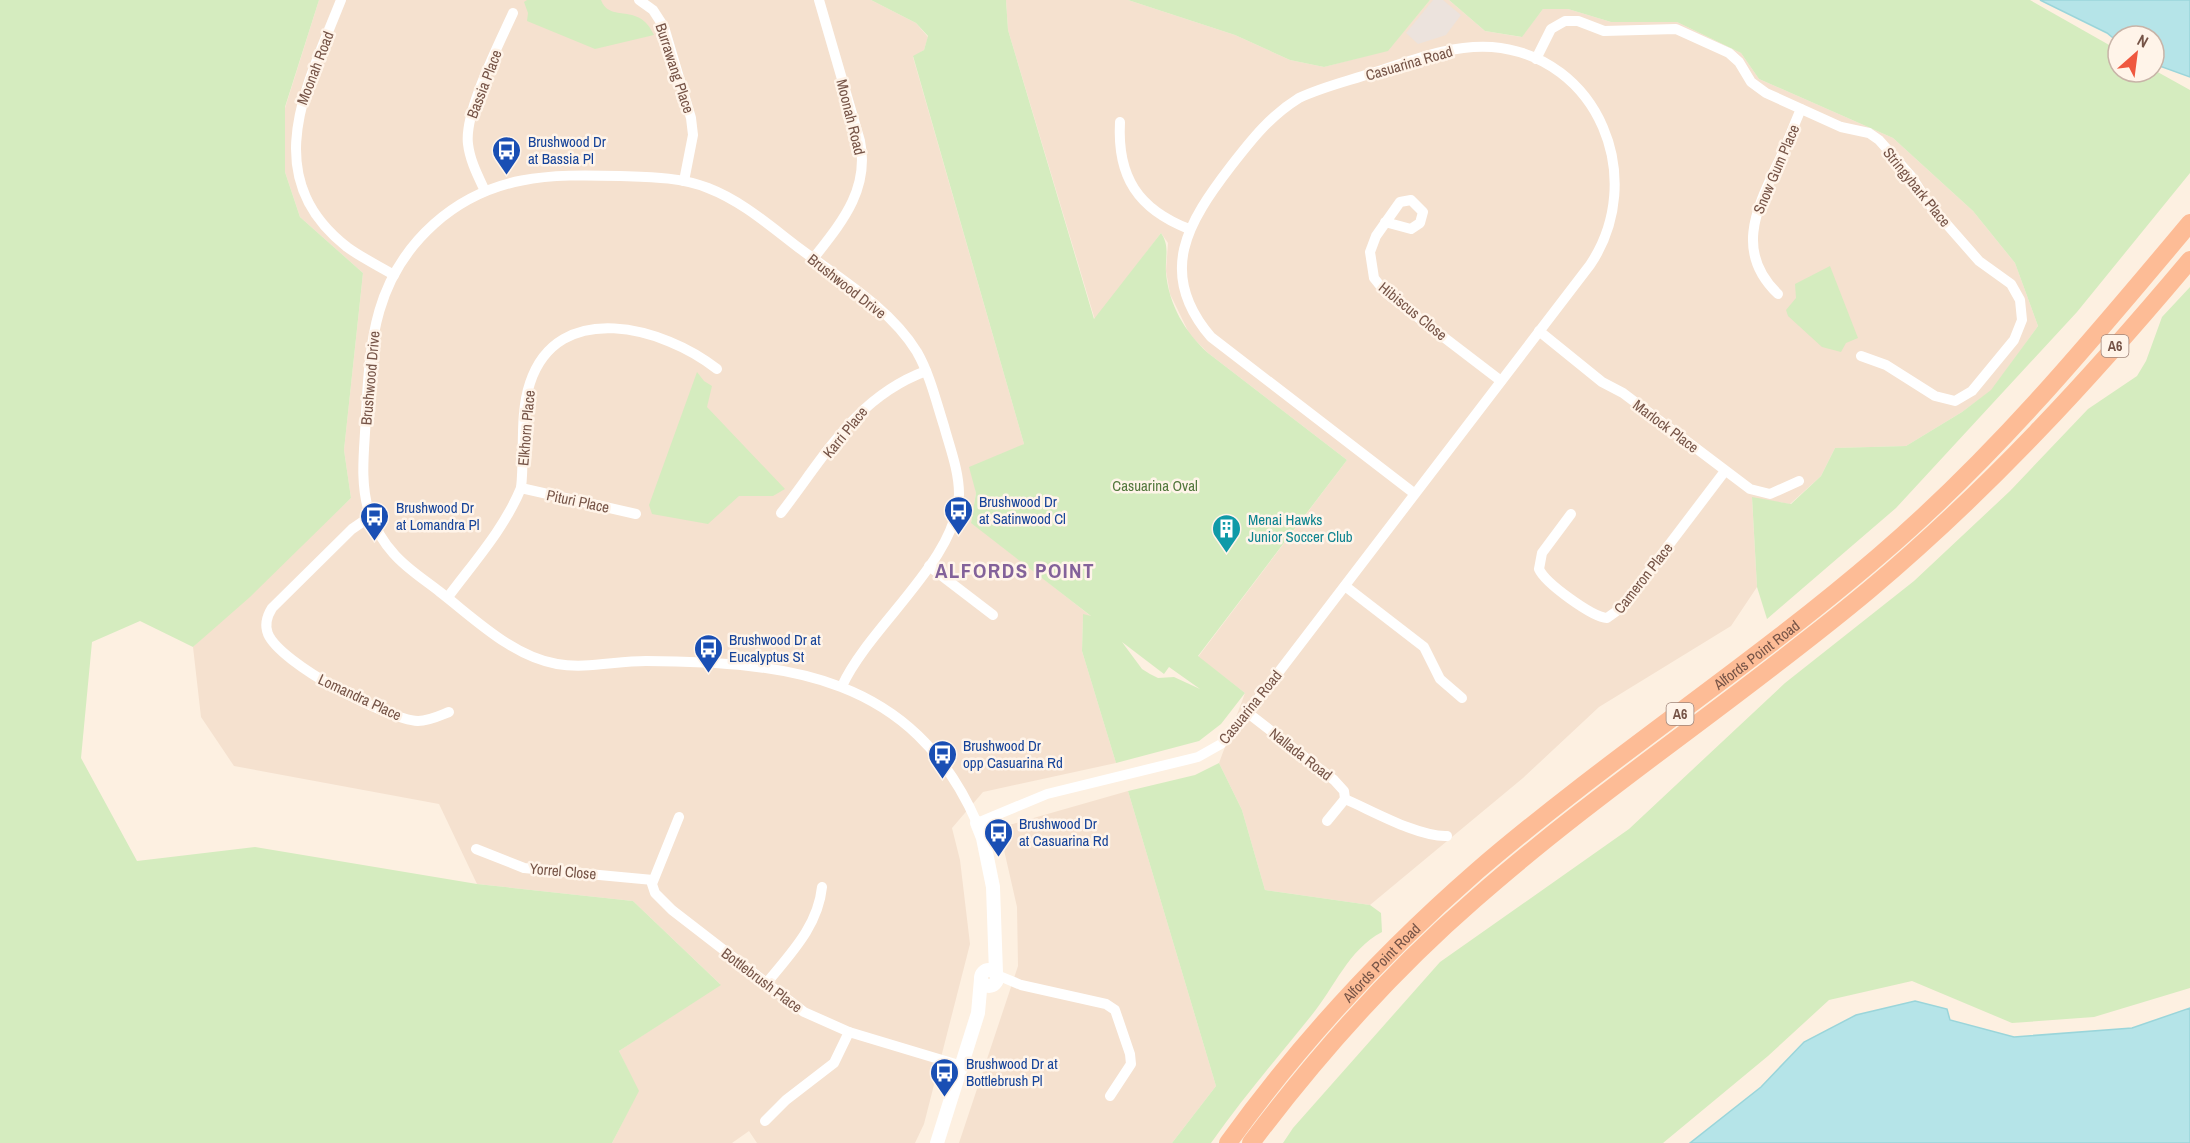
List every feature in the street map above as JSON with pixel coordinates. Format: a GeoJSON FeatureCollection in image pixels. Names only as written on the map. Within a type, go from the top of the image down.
{"type":"FeatureCollection","features":[{"type":"Feature","properties":{"kind":"highway","name":"Alfords Point Road"},"geometry":{"type":"LineString","coordinates":[[1228,1143],[1314,1034],[1420,923],[1510,844],[1818,607],[1907,532],[2020,420],[2190,223]]}},
{"type":"Feature","properties":{"kind":"highway","name":"Alfords Point Road"},"geometry":{"type":"LineString","coordinates":[[1251,1143],[1334,1040],[1376,993],[1446,924],[1541,843],[1711,714],[1893,569],[2011,460],[2154,303],[2190,260]]}},
{"type":"Feature","properties":{"kind":"street","name":"Moonah Road"},"geometry":{"type":"LineString","coordinates":[[341,0],[300,104],[295,135],[297,163],[309,198],[329,230],[356,253],[394,275]]}},
{"type":"Feature","properties":{"kind":"street","name":"Burrawang Place"},"geometry":{"type":"LineString","coordinates":[[639,0],[653,10],[664,27],[691,118],[693,135],[684,181]]}},
{"type":"Feature","properties":{"kind":"street","name":"Moonah Road"},"geometry":{"type":"LineString","coordinates":[[813,259],[850,208],[860,185],[862,164],[860,141],[819,0]]}},
{"type":"Feature","properties":{"kind":"street","name":"Bassia Place"},"geometry":{"type":"LineString","coordinates":[[485,191],[471,158],[468,132],[473,110],[513,13]]}},
{"type":"Feature","properties":{"kind":"street","name":"Stringybark Place"},"geometry":{"type":"LineString","coordinates":[[1536,59],[1551,29],[1565,21],[1578,21],[1604,32],[1670,28],[1729,53],[1739,62],[1755,86],[1841,127],[1864,131],[1880,140],[1911,176],[1929,204],[1984,266],[2011,284],[2020,300],[2022,321],[2014,340],[1972,391],[1961,400],[1948,400],[1935,396],[1886,365],[1861,356]]}},
{"type":"Feature","properties":{"kind":"street","name":"Casuarina Road"},"geometry":{"type":"LineString","coordinates":[[977,823],[1047,794],[1198,757],[1221,744],[1248,713],[1345,586],[1501,381],[1539,331],[1601,247],[1613,213],[1616,182],[1611,148],[1593,109],[1566,78],[1536,59],[1495,47],[1452,49],[1299,98],[1277,113],[1258,131],[1208,197],[1189,229],[1182,259],[1184,281],[1190,304],[1202,326],[1226,349],[1415,494]]}},
{"type":"Feature","properties":{"kind":"street","name":"Snow Gum Place"},"geometry":{"type":"LineString","coordinates":[[1778,294],[1758,268],[1754,252],[1754,227],[1761,197],[1801,109]]}},
{"type":"Feature","properties":{"kind":"street"},"geometry":{"type":"LineString","coordinates":[[1120,122],[1120,153],[1135,191],[1156,214],[1189,229]]}},
{"type":"Feature","properties":{"kind":"street","name":"Brushwood Drive"},"geometry":{"type":"LineString","coordinates":[[842,686],[858,657],[929,566],[951,530],[959,496],[954,463],[926,370],[910,341],[893,322],[738,203],[713,190],[684,181],[647,177],[550,175],[522,179],[485,191],[456,207],[435,224],[415,244],[394,275],[378,310],[370,351],[363,484],[371,516],[392,552],[513,647],[557,664],[585,666],[644,661],[769,667],[808,674],[842,686],[897,718],[940,759],[963,794],[983,838],[993,887],[994,943],[991,978],[937,1143]]}},
{"type":"Feature","properties":{"kind":"street","name":"Hibiscus Close"},"geometry":{"type":"LineString","coordinates":[[1385,222],[1370,252],[1371,270],[1379,286],[1501,381]]}},
{"type":"Feature","properties":{"kind":"street","name":"Elkhorn Place"},"geometry":{"type":"LineString","coordinates":[[447,597],[506,520],[521,488],[530,383],[542,362],[561,342],[599,327],[625,327],[686,349],[717,369]]}},
{"type":"Feature","properties":{"kind":"street","name":"Marlock Place"},"geometry":{"type":"LineString","coordinates":[[1539,331],[1602,382],[1623,393],[1750,489],[1762,494],[1779,492],[1799,481]]}},
{"type":"Feature","properties":{"kind":"street","name":"Karri Place"},"geometry":{"type":"LineString","coordinates":[[781,513],[863,408],[890,386],[926,370]]}},
{"type":"Feature","properties":{"kind":"street","name":"Cameron Place"},"geometry":{"type":"LineString","coordinates":[[1571,514],[1542,553],[1539,569],[1545,577],[1591,613],[1607,618],[1621,608],[1725,471]]}},
{"type":"Feature","properties":{"kind":"street","name":"Pituri Place"},"geometry":{"type":"LineString","coordinates":[[521,488],[636,514]]}},
{"type":"Feature","properties":{"kind":"street","name":"Lomandra Place"},"geometry":{"type":"LineString","coordinates":[[371,516],[352,529],[273,608],[266,621],[268,633],[307,672],[396,715],[418,721],[449,712]]}},
{"type":"Feature","properties":{"kind":"street"},"geometry":{"type":"LineString","coordinates":[[929,566],[993,615]]}},
{"type":"Feature","properties":{"kind":"street"},"geometry":{"type":"LineString","coordinates":[[1345,586],[1424,647],[1440,679],[1462,698]]}},
{"type":"Feature","properties":{"kind":"street","name":"Nallada Road"},"geometry":{"type":"LineString","coordinates":[[1248,713],[1334,780],[1344,791],[1345,799]]}},
{"type":"Feature","properties":{"kind":"street"},"geometry":{"type":"LineString","coordinates":[[1327,821],[1345,799],[1405,825],[1447,836]]}},
{"type":"Feature","properties":{"kind":"street"},"geometry":{"type":"LineString","coordinates":[[653,880],[679,817]]}},
{"type":"Feature","properties":{"kind":"street","name":"Yorrel Close"},"geometry":{"type":"LineString","coordinates":[[476,849],[524,868],[653,880]]}},
{"type":"Feature","properties":{"kind":"street","name":"Bottlebrush Place"},"geometry":{"type":"LineString","coordinates":[[653,880],[655,893],[666,904],[765,985],[804,1012],[849,1032],[962,1066]]}},
{"type":"Feature","properties":{"kind":"street"},"geometry":{"type":"LineString","coordinates":[[765,985],[811,924],[819,905],[822,887]]}},
{"type":"Feature","properties":{"kind":"street"},"geometry":{"type":"LineString","coordinates":[[991,978],[1106,1004],[1115,1010],[1130,1054],[1131,1064],[1110,1096]]}},
{"type":"Feature","properties":{"kind":"street"},"geometry":{"type":"LineString","coordinates":[[765,1121],[786,1100],[834,1063],[849,1032]]}},
{"type":"Feature","properties":{"kind":"shaded area"},"geometry":{"type":"Polygon","coordinates":[[[319,0],[871,0],[916,23],[928,37],[924,50],[913,57],[1024,444],[974,481],[976,493],[971,522],[1092,617],[1083,615],[1082,651],[1116,763],[983,792],[952,828],[960,860],[970,944],[924,1124],[915,1143],[757,1143],[749,1131],[732,1143],[612,1143],[638,1091],[619,1051],[720,984],[633,901],[477,884],[439,804],[234,766],[201,717],[193,647],[351,498],[344,450],[363,273],[300,217],[285,172],[285,108],[319,0]]]}},
{"type":"Feature","properties":{"kind":"shaded area"},"geometry":{"type":"Polygon","coordinates":[[[1006,0],[1128,0],[1235,35],[1290,60],[1324,67],[1388,50],[1430,0],[1449,0],[1485,31],[1521,37],[1543,9],[1568,9],[1611,22],[1677,22],[1741,53],[1759,79],[1893,138],[1973,211],[2015,263],[2038,326],[1992,390],[1962,412],[1906,446],[1835,448],[1821,476],[1790,504],[1752,498],[1757,587],[1731,626],[1599,707],[1523,778],[1370,905],[1265,890],[1242,810],[1219,763],[1245,693],[1198,657],[1347,460],[1208,353],[1190,335],[1170,294],[1166,271],[1168,243],[1161,233],[1095,320],[1008,30],[1006,0]]]}},
{"type":"Feature","properties":{"kind":"shaded area"},"geometry":{"type":"Polygon","coordinates":[[[1433,0],[1443,0],[1461,15],[1446,35],[1418,44],[1406,33],[1433,0]]]}},
{"type":"Feature","properties":{"kind":"shaded area"},"geometry":{"type":"Polygon","coordinates":[[[1128,791],[1216,1086],[1172,1143],[959,1143],[1018,966],[1017,907],[999,828],[1128,791]]]}},
{"type":"Feature","properties":{"kind":"green space"},"geometry":{"type":"Polygon","coordinates":[[[0,0],[319,0],[285,107],[285,172],[300,217],[363,273],[344,450],[351,498],[250,597],[193,647],[140,621],[92,642],[81,758],[137,861],[255,847],[477,884],[633,901],[721,985],[619,1051],[639,1091],[612,1143],[0,1143],[0,0]]]}},
{"type":"Feature","properties":{"kind":"green space"},"geometry":{"type":"Polygon","coordinates":[[[527,0],[601,0],[611,11],[633,15],[641,19],[654,35],[595,49],[527,21],[528,13],[524,2],[527,0]]]}},
{"type":"Feature","properties":{"kind":"green space","name":"Casuarina Oval"},"geometry":{"type":"Polygon","coordinates":[[[871,0],[1006,0],[1008,30],[1094,319],[1161,233],[1166,247],[1166,273],[1171,296],[1185,327],[1192,336],[1208,353],[1347,460],[1198,656],[1245,693],[1221,724],[1199,741],[1116,763],[1082,651],[1083,614],[1091,616],[971,523],[976,493],[969,467],[1024,444],[913,56],[924,50],[928,36],[916,23],[871,0]],[[1122,642],[1142,669],[1150,674],[1158,678],[1174,677],[1200,689],[1169,667],[1164,674],[1122,642]]]}},
{"type":"Feature","properties":{"kind":"green space"},"geometry":{"type":"Polygon","coordinates":[[[1128,0],[1430,0],[1388,51],[1324,67],[1290,60],[1235,35],[1128,0]]]}},
{"type":"Feature","properties":{"kind":"green space"},"geometry":{"type":"Polygon","coordinates":[[[1449,0],[2030,0],[2106,43],[2106,84],[2166,84],[2166,77],[2190,90],[2190,173],[2077,312],[1896,508],[1767,619],[1757,587],[1752,497],[1791,504],[1821,476],[1835,448],[1906,446],[1962,412],[1991,390],[2038,326],[2015,263],[1973,211],[1893,138],[1759,79],[1741,53],[1677,22],[1611,22],[1568,9],[1543,9],[1522,37],[1485,31],[1449,0]]]}},
{"type":"Feature","properties":{"kind":"green space"},"geometry":{"type":"Polygon","coordinates":[[[1830,266],[1858,338],[1846,343],[1841,352],[1822,347],[1788,316],[1786,310],[1796,298],[1795,284],[1830,266]]]}},
{"type":"Feature","properties":{"kind":"green space"},"geometry":{"type":"Polygon","coordinates":[[[2190,287],[2190,988],[2094,1017],[2012,1023],[1912,981],[1829,1000],[1768,1056],[1663,1143],[1283,1143],[1293,1128],[1440,962],[1629,829],[1785,683],[1914,581],[2010,491],[2088,409],[2137,376],[2146,361],[2162,317],[2190,287]]]}},
{"type":"Feature","properties":{"kind":"green space"},"geometry":{"type":"Polygon","coordinates":[[[697,372],[704,381],[712,386],[707,407],[785,489],[773,496],[739,496],[708,524],[652,514],[649,505],[697,372]]]}},
{"type":"Feature","properties":{"kind":"green space"},"geometry":{"type":"Polygon","coordinates":[[[1219,763],[1242,810],[1265,890],[1370,905],[1381,913],[1382,932],[1370,940],[1351,959],[1320,1005],[1211,1143],[1172,1143],[1216,1086],[1128,791],[1195,775],[1219,763]]]}},
{"type":"Feature","properties":{"kind":"water"},"geometry":{"type":"Polygon","coordinates":[[[2040,0],[2190,0],[2190,77],[2166,68],[2166,24],[2106,24],[2106,33],[2040,0]]]}},
{"type":"Feature","properties":{"kind":"water"},"geometry":{"type":"Polygon","coordinates":[[[1915,1001],[1947,1009],[1950,1020],[2014,1037],[2132,1028],[2190,1008],[2190,1143],[1690,1143],[1761,1087],[1804,1042],[1856,1015],[1915,1001]]]}},
{"type":"Feature","properties":{"kind":"place","name":"Brushwood Dr at Bassia Pl"},"geometry":{"type":"Point","coordinates":[507,176]}},
{"type":"Feature","properties":{"kind":"place","name":"Brushwood Dr at Satinwood Cl"},"geometry":{"type":"Point","coordinates":[958,536]}},
{"type":"Feature","properties":{"kind":"place","name":"Brushwood Dr at Lomandra Pl"},"geometry":{"type":"Point","coordinates":[375,542]}},
{"type":"Feature","properties":{"kind":"place","name":"Menai Hawks Junior Soccer Club"},"geometry":{"type":"Point","coordinates":[1227,554]}},
{"type":"Feature","properties":{"kind":"place","name":"Brushwood Dr at Eucalyptus St"},"geometry":{"type":"Point","coordinates":[708,674]}},
{"type":"Feature","properties":{"kind":"place","name":"Brushwood Dr opp Casuarina Rd"},"geometry":{"type":"Point","coordinates":[942,780]}},
{"type":"Feature","properties":{"kind":"place","name":"Brushwood Dr at Casuarina Rd"},"geometry":{"type":"Point","coordinates":[998,858]}},
{"type":"Feature","properties":{"kind":"place","name":"Brushwood Dr at Bottlebrush Pl"},"geometry":{"type":"Point","coordinates":[945,1098]}},
{"type":"Feature","properties":{"kind":"district","name":"ALFORDS POINT"},"geometry":{"type":"Point","coordinates":[1015,570]}}]}
